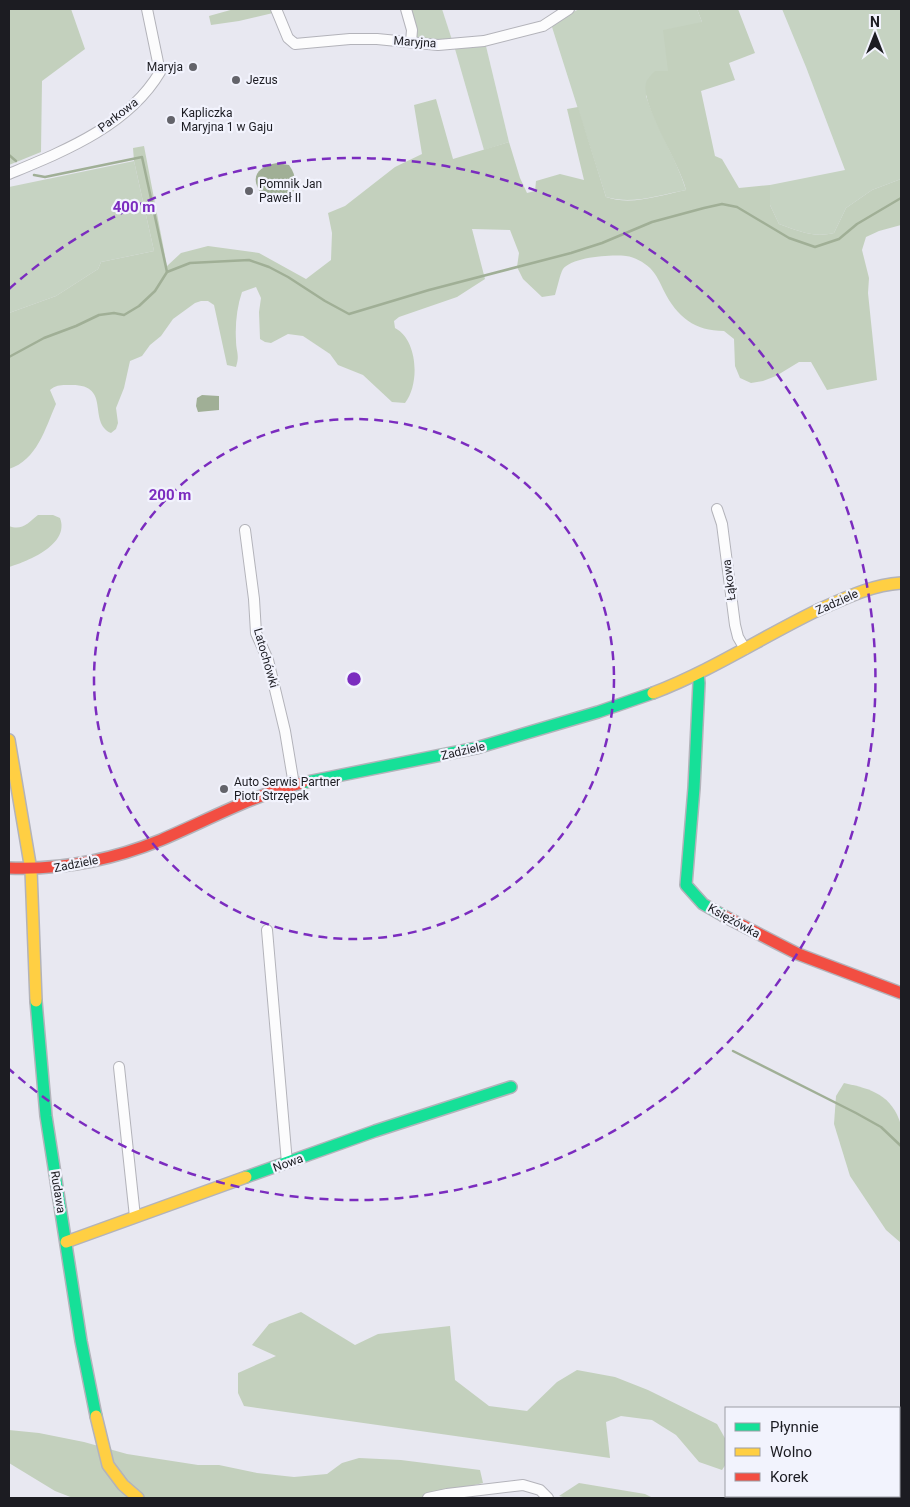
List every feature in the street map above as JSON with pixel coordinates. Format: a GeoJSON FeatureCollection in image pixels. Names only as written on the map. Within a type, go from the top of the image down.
{"type":"FeatureCollection","features":[{"type":"Feature","properties":{"kind":"street","name":"Parkowa"},"geometry":{"type":"LineString","coordinates":[[9,174],[69,149],[110,123],[136,103],[151,87],[160,72],[147,9]]}},
{"type":"Feature","properties":{"kind":"street","name":"Maryjna"},"geometry":{"type":"LineString","coordinates":[[276,9],[288,38],[295,44],[350,39],[377,39],[438,45],[493,39],[543,26],[569,9]]}},
{"type":"Feature","properties":{"kind":"street"},"geometry":{"type":"LineString","coordinates":[[406,9],[412,30],[411,42]]}},
{"type":"Feature","properties":{"kind":"street","name":"Łąkowa"},"geometry":{"type":"LineString","coordinates":[[717,509],[722,524],[735,626],[738,637],[745,649]]}},
{"type":"Feature","properties":{"kind":"street","name":"Latochówki"},"geometry":{"type":"LineString","coordinates":[[245,530],[256,633],[268,660],[285,731],[294,785]]}},
{"type":"Feature","properties":{"kind":"street","name":"Zadziele"},"geometry":{"type":"LineString","coordinates":[[9,868],[31,870],[74,866],[124,853],[176,834],[260,797],[294,785],[338,774],[436,757],[501,742],[619,707],[698,674],[796,620],[857,592],[882,584],[901,583]]}},
{"type":"Feature","properties":{"kind":"street","name":"Księżówka"},"geometry":{"type":"LineString","coordinates":[[698,674],[694,788],[686,885],[703,904],[738,924],[798,954],[901,993]]}},
{"type":"Feature","properties":{"kind":"street","name":"Rudawa"},"geometry":{"type":"LineString","coordinates":[[9,740],[31,870],[36,1002],[46,1116],[81,1341],[100,1441],[108,1465],[123,1485],[138,1498]]}},
{"type":"Feature","properties":{"kind":"street"},"geometry":{"type":"LineString","coordinates":[[267,930],[287,1163]]}},
{"type":"Feature","properties":{"kind":"street"},"geometry":{"type":"LineString","coordinates":[[119,1067],[135,1217]]}},
{"type":"Feature","properties":{"kind":"street","name":"Nowa"},"geometry":{"type":"LineString","coordinates":[[66,1242],[375,1131],[511,1087]]}},
{"type":"Feature","properties":{"kind":"street"},"geometry":{"type":"LineString","coordinates":[[428,1498],[523,1485],[540,1490],[548,1498]]}},
{"type":"Feature","properties":{"kind":"shaded area"},"geometry":{"type":"Polygon","coordinates":[[[9,9],[71,9],[85,49],[42,81],[41,152],[9,165],[9,9]]]}},
{"type":"Feature","properties":{"kind":"shaded area"},"geometry":{"type":"Polygon","coordinates":[[[234,9],[271,9],[273,13],[211,25],[209,16],[234,9]]]}},
{"type":"Feature","properties":{"kind":"shaded area"},"geometry":{"type":"Polygon","coordinates":[[[408,9],[442,9],[452,40],[417,38],[408,9]]]}},
{"type":"Feature","properties":{"kind":"shaded area"},"geometry":{"type":"Polygon","coordinates":[[[580,9],[697,9],[702,22],[668,71],[646,96],[686,190],[636,200],[606,197],[552,27],[570,13],[580,9]]]}},
{"type":"Feature","properties":{"kind":"shaded area"},"geometry":{"type":"Polygon","coordinates":[[[697,9],[738,9],[755,53],[729,63],[735,80],[701,91],[715,156],[722,159],[739,188],[770,185],[770,205],[779,224],[819,235],[834,233],[846,208],[872,190],[901,179],[901,225],[866,237],[862,250],[869,278],[868,293],[877,380],[827,390],[811,362],[799,362],[776,376],[751,383],[740,378],[735,366],[734,339],[724,331],[704,328],[688,321],[669,300],[655,273],[639,260],[620,255],[593,257],[575,262],[563,269],[555,295],[542,297],[523,279],[517,267],[519,253],[510,230],[472,229],[485,279],[457,297],[399,317],[394,321],[395,328],[403,334],[408,342],[414,363],[413,385],[405,403],[392,402],[363,375],[338,365],[330,354],[303,336],[288,334],[271,343],[260,339],[259,312],[261,298],[256,287],[242,292],[240,298],[236,322],[238,356],[236,367],[227,365],[214,305],[208,301],[195,303],[173,319],[161,336],[150,345],[142,356],[130,361],[124,388],[116,408],[118,423],[116,429],[111,433],[104,428],[100,421],[96,397],[92,391],[84,387],[60,385],[50,390],[56,404],[39,442],[27,459],[9,469],[9,313],[56,296],[98,269],[101,262],[154,251],[134,161],[133,148],[144,146],[167,266],[181,253],[208,246],[259,253],[306,279],[331,260],[332,233],[328,213],[345,206],[395,167],[422,154],[414,105],[436,99],[453,159],[509,142],[520,178],[527,193],[535,191],[536,181],[560,174],[584,180],[567,109],[578,107],[606,197],[636,200],[686,190],[654,119],[646,93],[646,83],[655,71],[668,71],[663,30],[702,22],[697,9]]]}},
{"type":"Feature","properties":{"kind":"shaded area"},"geometry":{"type":"Polygon","coordinates":[[[782,9],[901,9],[901,179],[872,190],[846,208],[834,233],[819,235],[779,224],[770,205],[770,185],[845,170],[782,9]]]}},
{"type":"Feature","properties":{"kind":"shaded area"},"geometry":{"type":"Polygon","coordinates":[[[485,42],[509,142],[484,150],[455,49],[485,42]]]}},
{"type":"Feature","properties":{"kind":"shaded area"},"geometry":{"type":"Polygon","coordinates":[[[134,161],[154,251],[101,262],[98,269],[56,296],[9,313],[9,187],[134,161]]]}},
{"type":"Feature","properties":{"kind":"shaded area"},"geometry":{"type":"Polygon","coordinates":[[[277,163],[289,165],[295,177],[295,186],[290,198],[282,201],[263,196],[256,184],[257,174],[260,170],[277,163]]]}},
{"type":"Feature","properties":{"kind":"shaded area"},"geometry":{"type":"Polygon","coordinates":[[[202,395],[219,396],[219,410],[198,412],[196,406],[197,398],[202,395]]]}},
{"type":"Feature","properties":{"kind":"shaded area"},"geometry":{"type":"Polygon","coordinates":[[[38,515],[53,515],[60,518],[62,527],[59,536],[54,543],[37,556],[9,567],[9,526],[21,527],[38,515]]]}},
{"type":"Feature","properties":{"kind":"shaded area"},"geometry":{"type":"Polygon","coordinates":[[[844,1083],[880,1095],[892,1107],[901,1125],[901,1243],[886,1230],[850,1176],[834,1124],[836,1096],[844,1083]]]}},
{"type":"Feature","properties":{"kind":"shaded area"},"geometry":{"type":"Polygon","coordinates":[[[301,1312],[355,1345],[378,1334],[450,1326],[455,1380],[489,1406],[527,1411],[557,1382],[577,1370],[615,1377],[648,1390],[717,1424],[725,1438],[725,1466],[722,1470],[699,1462],[676,1435],[652,1420],[621,1416],[606,1422],[610,1458],[244,1406],[238,1393],[238,1373],[276,1356],[252,1345],[269,1324],[301,1312]]]}},
{"type":"Feature","properties":{"kind":"shaded area"},"geometry":{"type":"Polygon","coordinates":[[[9,1430],[39,1433],[84,1442],[127,1454],[198,1465],[219,1465],[257,1473],[294,1477],[327,1474],[342,1463],[359,1458],[401,1460],[480,1470],[483,1483],[418,1498],[73,1498],[55,1491],[9,1463],[9,1430]]]}},
{"type":"Feature","properties":{"kind":"shaded area"},"geometry":{"type":"Polygon","coordinates":[[[901,1482],[901,1498],[824,1498],[900,1497],[901,1482]]]}},
{"type":"Feature","properties":{"kind":"shaded area"},"geometry":{"type":"Polygon","coordinates":[[[579,1483],[645,1494],[653,1498],[567,1498],[559,1496],[579,1483]]]}},
{"type":"Feature","properties":{"kind":"waterway"},"geometry":{"type":"LineString","coordinates":[[9,155],[16,161]]}},
{"type":"Feature","properties":{"kind":"waterway"},"geometry":{"type":"LineString","coordinates":[[34,175],[45,177],[142,157],[167,272]]}},
{"type":"Feature","properties":{"kind":"waterway"},"geometry":{"type":"LineString","coordinates":[[9,357],[44,338],[99,315],[114,313],[124,315],[139,306],[155,291],[167,272],[190,263],[249,260],[269,267],[288,277],[349,314],[429,290],[571,253],[602,243],[652,222],[722,204],[737,207],[789,238],[815,247],[839,239],[857,224],[901,198]]}},
{"type":"Feature","properties":{"kind":"waterway"},"geometry":{"type":"LineString","coordinates":[[733,1051],[881,1127],[901,1146]]}},
{"type":"Feature","properties":{"kind":"traffic: fast"},"geometry":{"type":"LineString","coordinates":[[698,674],[694,788],[686,885],[703,904],[724,916]]}},
{"type":"Feature","properties":{"kind":"traffic: fast"},"geometry":{"type":"LineString","coordinates":[[302,783],[476,748],[598,712],[653,693]]}},
{"type":"Feature","properties":{"kind":"traffic: fast"},"geometry":{"type":"LineString","coordinates":[[36,1001],[46,1116],[81,1341],[96,1416]]}},
{"type":"Feature","properties":{"kind":"traffic: fast"},"geometry":{"type":"LineString","coordinates":[[246,1177],[375,1131],[511,1087]]}},
{"type":"Feature","properties":{"kind":"traffic: slow"},"geometry":{"type":"LineString","coordinates":[[653,693],[695,675],[797,620],[838,601],[879,586],[901,583]]}},
{"type":"Feature","properties":{"kind":"traffic: slow"},"geometry":{"type":"LineString","coordinates":[[9,740],[31,870],[36,1001]]}},
{"type":"Feature","properties":{"kind":"traffic: slow"},"geometry":{"type":"LineString","coordinates":[[66,1242],[246,1177]]}},
{"type":"Feature","properties":{"kind":"traffic: slow"},"geometry":{"type":"LineString","coordinates":[[96,1416],[108,1465],[123,1485],[138,1498]]}},
{"type":"Feature","properties":{"kind":"traffic: jam"},"geometry":{"type":"LineString","coordinates":[[9,868],[67,865],[124,853],[161,840],[248,801],[302,783]]}},
{"type":"Feature","properties":{"kind":"traffic: jam"},"geometry":{"type":"LineString","coordinates":[[724,916],[798,954],[901,993]]}},
{"type":"Feature","properties":{"kind":"place","name":"Maryja"},"geometry":{"type":"Point","coordinates":[193,67]}},
{"type":"Feature","properties":{"kind":"place","name":"Jezus"},"geometry":{"type":"Point","coordinates":[236,80]}},
{"type":"Feature","properties":{"kind":"place","name":"Kapliczka Maryjna 1 w Gaju"},"geometry":{"type":"Point","coordinates":[171,120]}},
{"type":"Feature","properties":{"kind":"place","name":"Pomnik Jan Paweł II"},"geometry":{"type":"Point","coordinates":[249,191]}},
{"type":"Feature","properties":{"kind":"place","name":"Auto Serwis Partner Piotr Strzępek"},"geometry":{"type":"Point","coordinates":[224,789]}}]}
